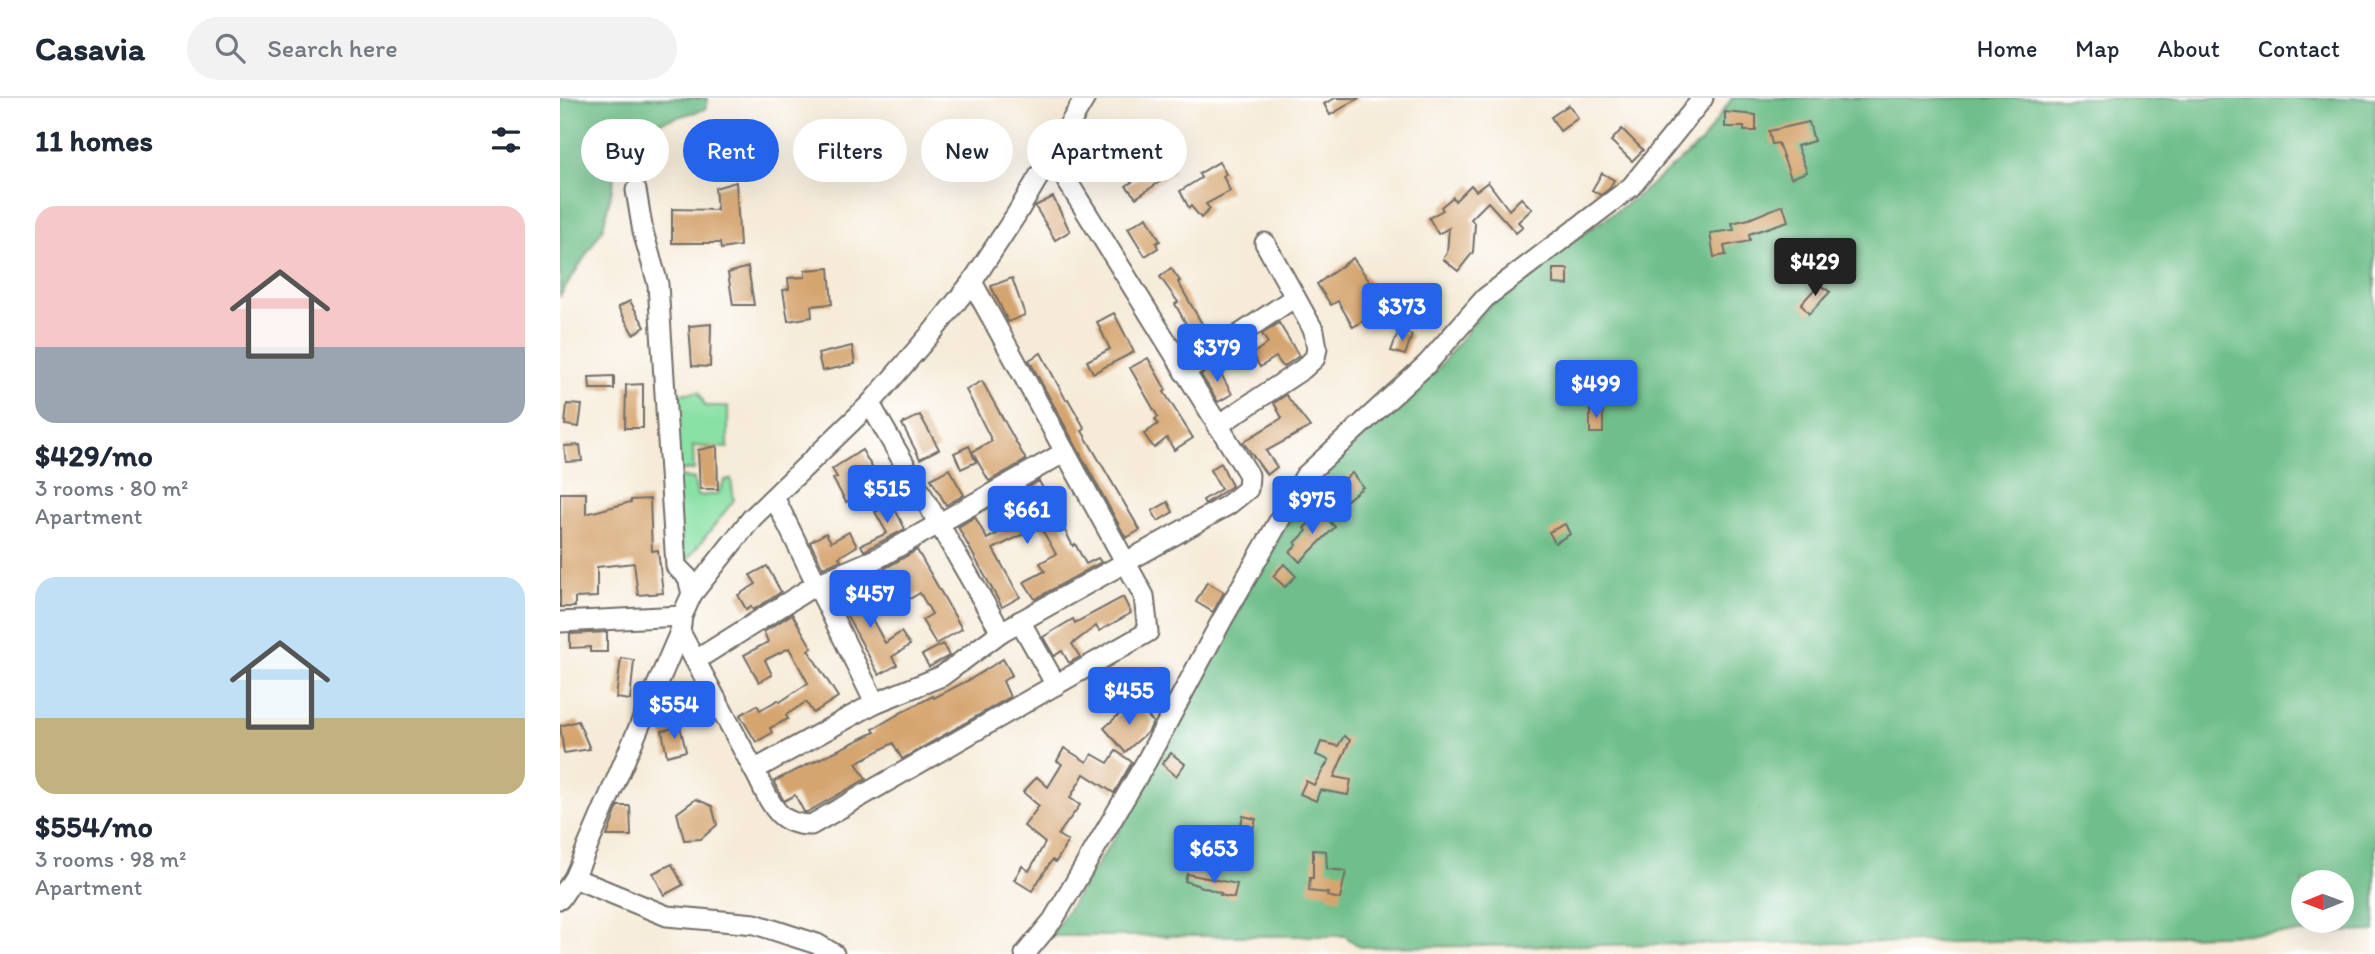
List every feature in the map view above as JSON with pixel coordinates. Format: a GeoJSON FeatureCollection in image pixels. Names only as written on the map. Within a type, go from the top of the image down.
{"type":"FeatureCollection","features":[{"type":"Feature","properties":{"kind":"street"},"geometry":{"type":"LineString","coordinates":[[1072,119],[1085,98]]}},
{"type":"Feature","properties":{"kind":"street"},"geometry":{"type":"LineString","coordinates":[[1025,954],[1053,920],[1146,762],[1222,620],[1305,476],[1427,364],[1485,298],[1631,187],[1703,98]]}},
{"type":"Feature","properties":{"kind":"street"},"geometry":{"type":"LineString","coordinates":[[560,899],[574,878],[692,594],[752,518],[870,404],[934,330],[972,282],[1035,182]]}},
{"type":"Feature","properties":{"kind":"street"},"geometry":{"type":"LineString","coordinates":[[754,770],[875,703],[942,676],[1001,632],[1228,505],[1248,489],[1249,475],[1068,182]]}},
{"type":"Feature","properties":{"kind":"street"},"geometry":{"type":"LineString","coordinates":[[636,190],[642,232],[659,284],[676,566],[688,578],[692,594]]}},
{"type":"Feature","properties":{"kind":"street"},"geometry":{"type":"LineString","coordinates":[[1217,426],[1303,369],[1315,358],[1317,348],[1314,331],[1265,243]]}},
{"type":"Feature","properties":{"kind":"street"},"geometry":{"type":"LineString","coordinates":[[681,624],[696,660],[781,818],[797,825],[811,825],[1148,632],[1144,596],[972,282]]}},
{"type":"Feature","properties":{"kind":"street"},"geometry":{"type":"LineString","coordinates":[[1184,372],[1296,297]]}},
{"type":"Feature","properties":{"kind":"street"},"geometry":{"type":"LineString","coordinates":[[870,404],[1001,632]]}},
{"type":"Feature","properties":{"kind":"street"},"geometry":{"type":"LineString","coordinates":[[696,660],[817,584],[880,557],[1065,452]]}},
{"type":"Feature","properties":{"kind":"street"},"geometry":{"type":"LineString","coordinates":[[774,497],[875,703]]}},
{"type":"Feature","properties":{"kind":"street"},"geometry":{"type":"LineString","coordinates":[[1020,621],[1056,685]]}},
{"type":"Feature","properties":{"kind":"street"},"geometry":{"type":"LineString","coordinates":[[560,622],[681,624]]}},
{"type":"Feature","properties":{"kind":"street"},"geometry":{"type":"LineString","coordinates":[[574,878],[667,916],[755,924],[817,944],[834,954]]}},
{"type":"Feature","properties":{"kind":"green space"},"geometry":{"type":"Polygon","coordinates":[[[560,98],[707,98],[706,109],[669,120],[581,119],[581,182],[614,182],[603,228],[560,296],[560,98]]]}},
{"type":"Feature","properties":{"kind":"green space"},"geometry":{"type":"Polygon","coordinates":[[[1732,98],[2375,98],[2375,931],[2354,932],[2354,870],[2291,870],[2291,933],[2299,933],[1958,942],[1360,947],[1345,936],[1051,936],[1134,807],[1230,621],[1311,484],[1396,411],[1437,370],[1479,316],[1510,285],[1635,198],[1701,143],[1732,98]]]}},
{"type":"Feature","properties":{"kind":"green space"},"geometry":{"type":"Polygon","coordinates":[[[699,392],[705,406],[728,406],[728,448],[693,446],[694,470],[673,470],[672,394],[699,392]]]}},
{"type":"Feature","properties":{"kind":"green space"},"geometry":{"type":"Polygon","coordinates":[[[675,476],[694,479],[697,496],[718,494],[725,480],[731,479],[734,500],[687,560],[682,549],[675,476]]]}},
{"type":"Feature","properties":{"kind":"building"},"geometry":{"type":"Polygon","coordinates":[[[1335,98],[1359,98],[1330,115],[1324,104],[1335,98]]]}},
{"type":"Feature","properties":{"kind":"building"},"geometry":{"type":"Polygon","coordinates":[[[1569,105],[1578,118],[1560,131],[1551,117],[1569,105]]]}},
{"type":"Feature","properties":{"kind":"building"},"geometry":{"type":"Polygon","coordinates":[[[1725,112],[1756,115],[1756,131],[1744,131],[1744,127],[1725,127],[1725,112]]]}},
{"type":"Feature","properties":{"kind":"building"},"geometry":{"type":"Polygon","coordinates":[[[1809,122],[1814,141],[1797,146],[1807,172],[1791,178],[1778,143],[1772,144],[1769,131],[1809,122]]]}},
{"type":"Feature","properties":{"kind":"building"},"geometry":{"type":"Polygon","coordinates":[[[1622,129],[1643,150],[1632,161],[1611,141],[1622,129]]]}},
{"type":"Feature","properties":{"kind":"building"},"geometry":{"type":"Polygon","coordinates":[[[1219,162],[1226,174],[1223,176],[1230,191],[1206,204],[1210,209],[1201,218],[1191,206],[1189,208],[1180,191],[1201,178],[1199,174],[1219,162]]]}},
{"type":"Feature","properties":{"kind":"building"},"geometry":{"type":"Polygon","coordinates":[[[1602,173],[1614,180],[1609,189],[1601,195],[1592,190],[1602,173]]]}},
{"type":"Feature","properties":{"kind":"building"},"geometry":{"type":"Polygon","coordinates":[[[736,182],[740,246],[721,249],[720,243],[672,243],[672,209],[717,210],[715,188],[736,182]]]}},
{"type":"Feature","properties":{"kind":"building"},"geometry":{"type":"Polygon","coordinates":[[[1132,182],[1159,182],[1136,198],[1126,186],[1132,182]]]}},
{"type":"Feature","properties":{"kind":"building"},"geometry":{"type":"Polygon","coordinates":[[[1488,182],[1509,210],[1521,198],[1532,209],[1518,222],[1523,227],[1516,233],[1488,202],[1471,219],[1475,224],[1473,252],[1458,271],[1443,259],[1447,253],[1449,228],[1438,234],[1429,218],[1443,210],[1441,207],[1453,197],[1455,201],[1471,185],[1476,191],[1488,182]]]}},
{"type":"Feature","properties":{"kind":"building"},"geometry":{"type":"Polygon","coordinates":[[[1053,197],[1070,231],[1055,240],[1035,206],[1053,197]]]}},
{"type":"Feature","properties":{"kind":"building"},"geometry":{"type":"Polygon","coordinates":[[[1783,205],[1788,221],[1749,234],[1750,241],[1724,246],[1726,255],[1714,257],[1710,233],[1734,230],[1732,223],[1783,205]]]}},
{"type":"Feature","properties":{"kind":"building"},"geometry":{"type":"Polygon","coordinates":[[[1147,217],[1160,241],[1156,243],[1158,248],[1145,256],[1128,228],[1147,217]]]}},
{"type":"Feature","properties":{"kind":"building"},"geometry":{"type":"Polygon","coordinates":[[[1803,252],[1812,264],[1796,275],[1787,263],[1803,252]]]}},
{"type":"Feature","properties":{"kind":"building"},"geometry":{"type":"Polygon","coordinates":[[[1353,258],[1387,306],[1353,327],[1338,301],[1331,305],[1317,284],[1353,258]]]}},
{"type":"Feature","properties":{"kind":"building"},"geometry":{"type":"Polygon","coordinates":[[[748,267],[754,305],[733,305],[728,273],[748,267]]]}},
{"type":"Feature","properties":{"kind":"building"},"geometry":{"type":"Polygon","coordinates":[[[829,268],[832,304],[811,306],[812,317],[788,321],[783,290],[789,289],[788,278],[805,277],[805,270],[829,268]]]}},
{"type":"Feature","properties":{"kind":"building"},"geometry":{"type":"Polygon","coordinates":[[[1171,268],[1205,329],[1193,336],[1175,304],[1178,302],[1160,277],[1171,268]]]}},
{"type":"Feature","properties":{"kind":"building"},"geometry":{"type":"Polygon","coordinates":[[[1553,269],[1568,269],[1568,285],[1553,284],[1553,269]]]}},
{"type":"Feature","properties":{"kind":"building"},"geometry":{"type":"Polygon","coordinates":[[[1012,278],[1025,315],[1008,322],[991,286],[1012,278]]]}},
{"type":"Feature","properties":{"kind":"building"},"geometry":{"type":"Polygon","coordinates":[[[1819,284],[1830,292],[1809,314],[1801,304],[1819,284]]]}},
{"type":"Feature","properties":{"kind":"building"},"geometry":{"type":"Polygon","coordinates":[[[630,301],[645,327],[633,334],[618,307],[630,301]]]}},
{"type":"Feature","properties":{"kind":"building"},"geometry":{"type":"Polygon","coordinates":[[[1114,313],[1134,352],[1093,373],[1087,361],[1110,349],[1097,322],[1114,313]]]}},
{"type":"Feature","properties":{"kind":"building"},"geometry":{"type":"Polygon","coordinates":[[[1279,323],[1299,356],[1283,367],[1276,357],[1260,367],[1252,354],[1268,343],[1262,334],[1279,323]]]}},
{"type":"Feature","properties":{"kind":"building"},"geometry":{"type":"Polygon","coordinates":[[[711,324],[710,367],[692,366],[689,326],[711,324]]]}},
{"type":"Feature","properties":{"kind":"building"},"geometry":{"type":"Polygon","coordinates":[[[1399,330],[1412,335],[1405,355],[1391,351],[1399,330]]]}},
{"type":"Feature","properties":{"kind":"building"},"geometry":{"type":"Polygon","coordinates":[[[852,346],[855,364],[822,371],[818,354],[852,346]]]}},
{"type":"Feature","properties":{"kind":"building"},"geometry":{"type":"Polygon","coordinates":[[[1041,353],[1085,429],[1082,431],[1140,530],[1126,538],[1029,360],[1041,353]]]}},
{"type":"Feature","properties":{"kind":"building"},"geometry":{"type":"Polygon","coordinates":[[[1148,358],[1166,390],[1164,392],[1193,438],[1174,450],[1167,438],[1154,448],[1144,434],[1158,424],[1155,419],[1158,417],[1130,368],[1148,358]]]}},
{"type":"Feature","properties":{"kind":"building"},"geometry":{"type":"Polygon","coordinates":[[[1216,365],[1232,394],[1218,402],[1201,375],[1216,365]]]}},
{"type":"Feature","properties":{"kind":"building"},"geometry":{"type":"Polygon","coordinates":[[[614,376],[614,389],[590,389],[589,377],[614,376]]]}},
{"type":"Feature","properties":{"kind":"building"},"geometry":{"type":"Polygon","coordinates":[[[982,381],[1026,460],[989,481],[972,452],[992,441],[966,390],[982,381]]]}},
{"type":"Feature","properties":{"kind":"building"},"geometry":{"type":"Polygon","coordinates":[[[643,384],[643,428],[625,428],[626,385],[643,384]]]}},
{"type":"Feature","properties":{"kind":"building"},"geometry":{"type":"Polygon","coordinates":[[[1286,395],[1310,427],[1266,451],[1277,467],[1267,475],[1243,442],[1282,418],[1274,403],[1286,395]]]}},
{"type":"Feature","properties":{"kind":"building"},"geometry":{"type":"Polygon","coordinates":[[[567,404],[582,405],[579,427],[565,425],[567,404]]]}},
{"type":"Feature","properties":{"kind":"building"},"geometry":{"type":"Polygon","coordinates":[[[1590,407],[1603,408],[1603,433],[1590,433],[1590,407]]]}},
{"type":"Feature","properties":{"kind":"building"},"geometry":{"type":"Polygon","coordinates":[[[920,415],[939,449],[920,459],[902,424],[920,415]]]}},
{"type":"Feature","properties":{"kind":"building"},"geometry":{"type":"Polygon","coordinates":[[[580,445],[582,461],[566,462],[564,446],[580,445]]]}},
{"type":"Feature","properties":{"kind":"building"},"geometry":{"type":"Polygon","coordinates":[[[717,446],[718,489],[700,489],[698,450],[717,446]]]}},
{"type":"Feature","properties":{"kind":"building"},"geometry":{"type":"Polygon","coordinates":[[[969,446],[976,462],[961,469],[954,453],[969,446]]]}},
{"type":"Feature","properties":{"kind":"building"},"geometry":{"type":"Polygon","coordinates":[[[862,450],[880,481],[846,502],[833,479],[837,477],[832,469],[862,450]]]}},
{"type":"Feature","properties":{"kind":"building"},"geometry":{"type":"Polygon","coordinates":[[[1221,463],[1232,486],[1205,504],[1203,500],[1221,489],[1210,470],[1221,463]]]}},
{"type":"Feature","properties":{"kind":"building"},"geometry":{"type":"Polygon","coordinates":[[[949,469],[964,495],[946,505],[931,479],[949,469]]]}},
{"type":"Feature","properties":{"kind":"building"},"geometry":{"type":"Polygon","coordinates":[[[1352,473],[1363,487],[1346,501],[1335,487],[1352,473]]]}},
{"type":"Feature","properties":{"kind":"building"},"geometry":{"type":"Polygon","coordinates":[[[1039,481],[1073,546],[1075,544],[1086,564],[1098,558],[1101,562],[1035,599],[1024,582],[1045,571],[1040,563],[1056,554],[1040,526],[993,549],[1020,597],[1002,607],[958,527],[975,517],[987,539],[1016,524],[1004,501],[1039,481]]]}},
{"type":"Feature","properties":{"kind":"building"},"geometry":{"type":"Polygon","coordinates":[[[560,493],[586,493],[586,514],[631,500],[650,499],[652,551],[658,550],[663,593],[638,595],[634,563],[597,567],[597,597],[575,598],[575,607],[560,607],[560,493]]]}},
{"type":"Feature","properties":{"kind":"building"},"geometry":{"type":"Polygon","coordinates":[[[1168,502],[1173,512],[1158,521],[1152,511],[1168,502]]]}},
{"type":"Feature","properties":{"kind":"building"},"geometry":{"type":"Polygon","coordinates":[[[892,503],[905,529],[864,551],[861,545],[887,533],[875,512],[892,503]]]}},
{"type":"Feature","properties":{"kind":"building"},"geometry":{"type":"Polygon","coordinates":[[[1321,512],[1335,527],[1300,562],[1290,552],[1307,531],[1304,528],[1321,512]]]}},
{"type":"Feature","properties":{"kind":"building"},"geometry":{"type":"Polygon","coordinates":[[[1565,524],[1570,534],[1555,543],[1549,532],[1565,524]]]}},
{"type":"Feature","properties":{"kind":"building"},"geometry":{"type":"Polygon","coordinates":[[[849,532],[857,546],[839,557],[841,560],[823,568],[810,542],[826,533],[831,542],[849,532]]]}},
{"type":"Feature","properties":{"kind":"building"},"geometry":{"type":"Polygon","coordinates":[[[917,550],[962,629],[936,644],[922,620],[932,614],[920,593],[904,602],[890,574],[887,576],[884,569],[917,550]]]}},
{"type":"Feature","properties":{"kind":"building"},"geometry":{"type":"Polygon","coordinates":[[[1284,564],[1296,576],[1285,587],[1273,576],[1284,564]]]}},
{"type":"Feature","properties":{"kind":"building"},"geometry":{"type":"Polygon","coordinates":[[[767,566],[781,592],[753,610],[751,606],[746,609],[738,595],[756,584],[750,575],[767,566]]]}},
{"type":"Feature","properties":{"kind":"building"},"geometry":{"type":"Polygon","coordinates":[[[852,582],[885,643],[901,632],[910,645],[892,657],[897,665],[879,675],[834,592],[852,582]]]}},
{"type":"Feature","properties":{"kind":"building"},"geometry":{"type":"Polygon","coordinates":[[[1207,582],[1224,592],[1213,612],[1196,602],[1207,582]]]}},
{"type":"Feature","properties":{"kind":"building"},"geometry":{"type":"Polygon","coordinates":[[[1123,597],[1131,613],[1099,631],[1096,626],[1072,644],[1080,657],[1069,663],[1062,651],[1054,656],[1043,637],[1073,619],[1075,623],[1123,597]]]}},
{"type":"Feature","properties":{"kind":"building"},"geometry":{"type":"Polygon","coordinates":[[[792,614],[812,648],[808,650],[838,697],[813,713],[806,702],[786,715],[788,719],[770,728],[772,733],[756,742],[740,715],[757,705],[760,710],[778,700],[780,702],[808,683],[789,648],[765,660],[772,675],[759,682],[744,655],[768,642],[764,632],[792,614]]]}},
{"type":"Feature","properties":{"kind":"building"},"geometry":{"type":"Polygon","coordinates":[[[607,632],[607,652],[590,652],[590,647],[570,648],[570,634],[607,632]]]}},
{"type":"Feature","properties":{"kind":"building"},"geometry":{"type":"Polygon","coordinates":[[[943,644],[949,656],[929,667],[922,655],[943,644]]]}},
{"type":"Feature","properties":{"kind":"building"},"geometry":{"type":"Polygon","coordinates":[[[621,658],[634,660],[630,700],[616,698],[621,658]]]}},
{"type":"Feature","properties":{"kind":"building"},"geometry":{"type":"Polygon","coordinates":[[[1003,659],[1012,675],[1003,681],[1010,697],[902,759],[893,743],[856,763],[866,779],[807,812],[804,812],[795,795],[784,801],[774,781],[875,732],[873,729],[904,711],[971,679],[1003,659]]]}},
{"type":"Feature","properties":{"kind":"building"},"geometry":{"type":"Polygon","coordinates":[[[1137,704],[1153,722],[1149,731],[1125,752],[1104,728],[1123,711],[1126,714],[1137,704]]]}},
{"type":"Feature","properties":{"kind":"building"},"geometry":{"type":"Polygon","coordinates":[[[578,721],[590,749],[564,753],[560,726],[578,721]]]}},
{"type":"Feature","properties":{"kind":"building"},"geometry":{"type":"Polygon","coordinates":[[[680,726],[686,751],[667,756],[662,731],[680,726]]]}},
{"type":"Feature","properties":{"kind":"building"},"geometry":{"type":"Polygon","coordinates":[[[1344,736],[1350,740],[1334,777],[1351,780],[1348,795],[1320,790],[1316,801],[1300,794],[1306,781],[1314,785],[1329,760],[1316,755],[1321,742],[1338,746],[1344,736]]]}},
{"type":"Feature","properties":{"kind":"building"},"geometry":{"type":"Polygon","coordinates":[[[1064,748],[1087,762],[1092,754],[1108,763],[1116,751],[1132,762],[1114,793],[1084,774],[1070,798],[1080,805],[1058,835],[1068,841],[1056,862],[1052,860],[1032,891],[1014,880],[1022,866],[1029,871],[1045,843],[1024,826],[1039,806],[1023,792],[1037,777],[1048,787],[1062,764],[1057,761],[1064,748]]]}},
{"type":"Feature","properties":{"kind":"building"},"geometry":{"type":"Polygon","coordinates":[[[1171,753],[1185,764],[1176,776],[1162,764],[1171,753]]]}},
{"type":"Feature","properties":{"kind":"building"},"geometry":{"type":"Polygon","coordinates":[[[696,799],[712,806],[717,825],[701,839],[684,840],[677,813],[696,799]]]}},
{"type":"Feature","properties":{"kind":"building"},"geometry":{"type":"Polygon","coordinates":[[[618,806],[630,806],[631,836],[607,836],[618,806]]]}},
{"type":"Feature","properties":{"kind":"building"},"geometry":{"type":"Polygon","coordinates":[[[1243,816],[1256,819],[1251,836],[1239,832],[1243,816]]]}},
{"type":"Feature","properties":{"kind":"building"},"geometry":{"type":"Polygon","coordinates":[[[1219,828],[1233,835],[1226,849],[1212,842],[1219,828]]]}},
{"type":"Feature","properties":{"kind":"building"},"geometry":{"type":"Polygon","coordinates":[[[1313,850],[1326,851],[1327,869],[1346,871],[1340,899],[1327,896],[1328,893],[1309,891],[1310,878],[1313,878],[1313,850]]]}},
{"type":"Feature","properties":{"kind":"building"},"geometry":{"type":"Polygon","coordinates":[[[672,864],[683,885],[664,895],[653,873],[672,864]]]}},
{"type":"Feature","properties":{"kind":"building"},"geometry":{"type":"Polygon","coordinates":[[[1187,874],[1237,884],[1234,898],[1185,881],[1187,874]]]}}]}
